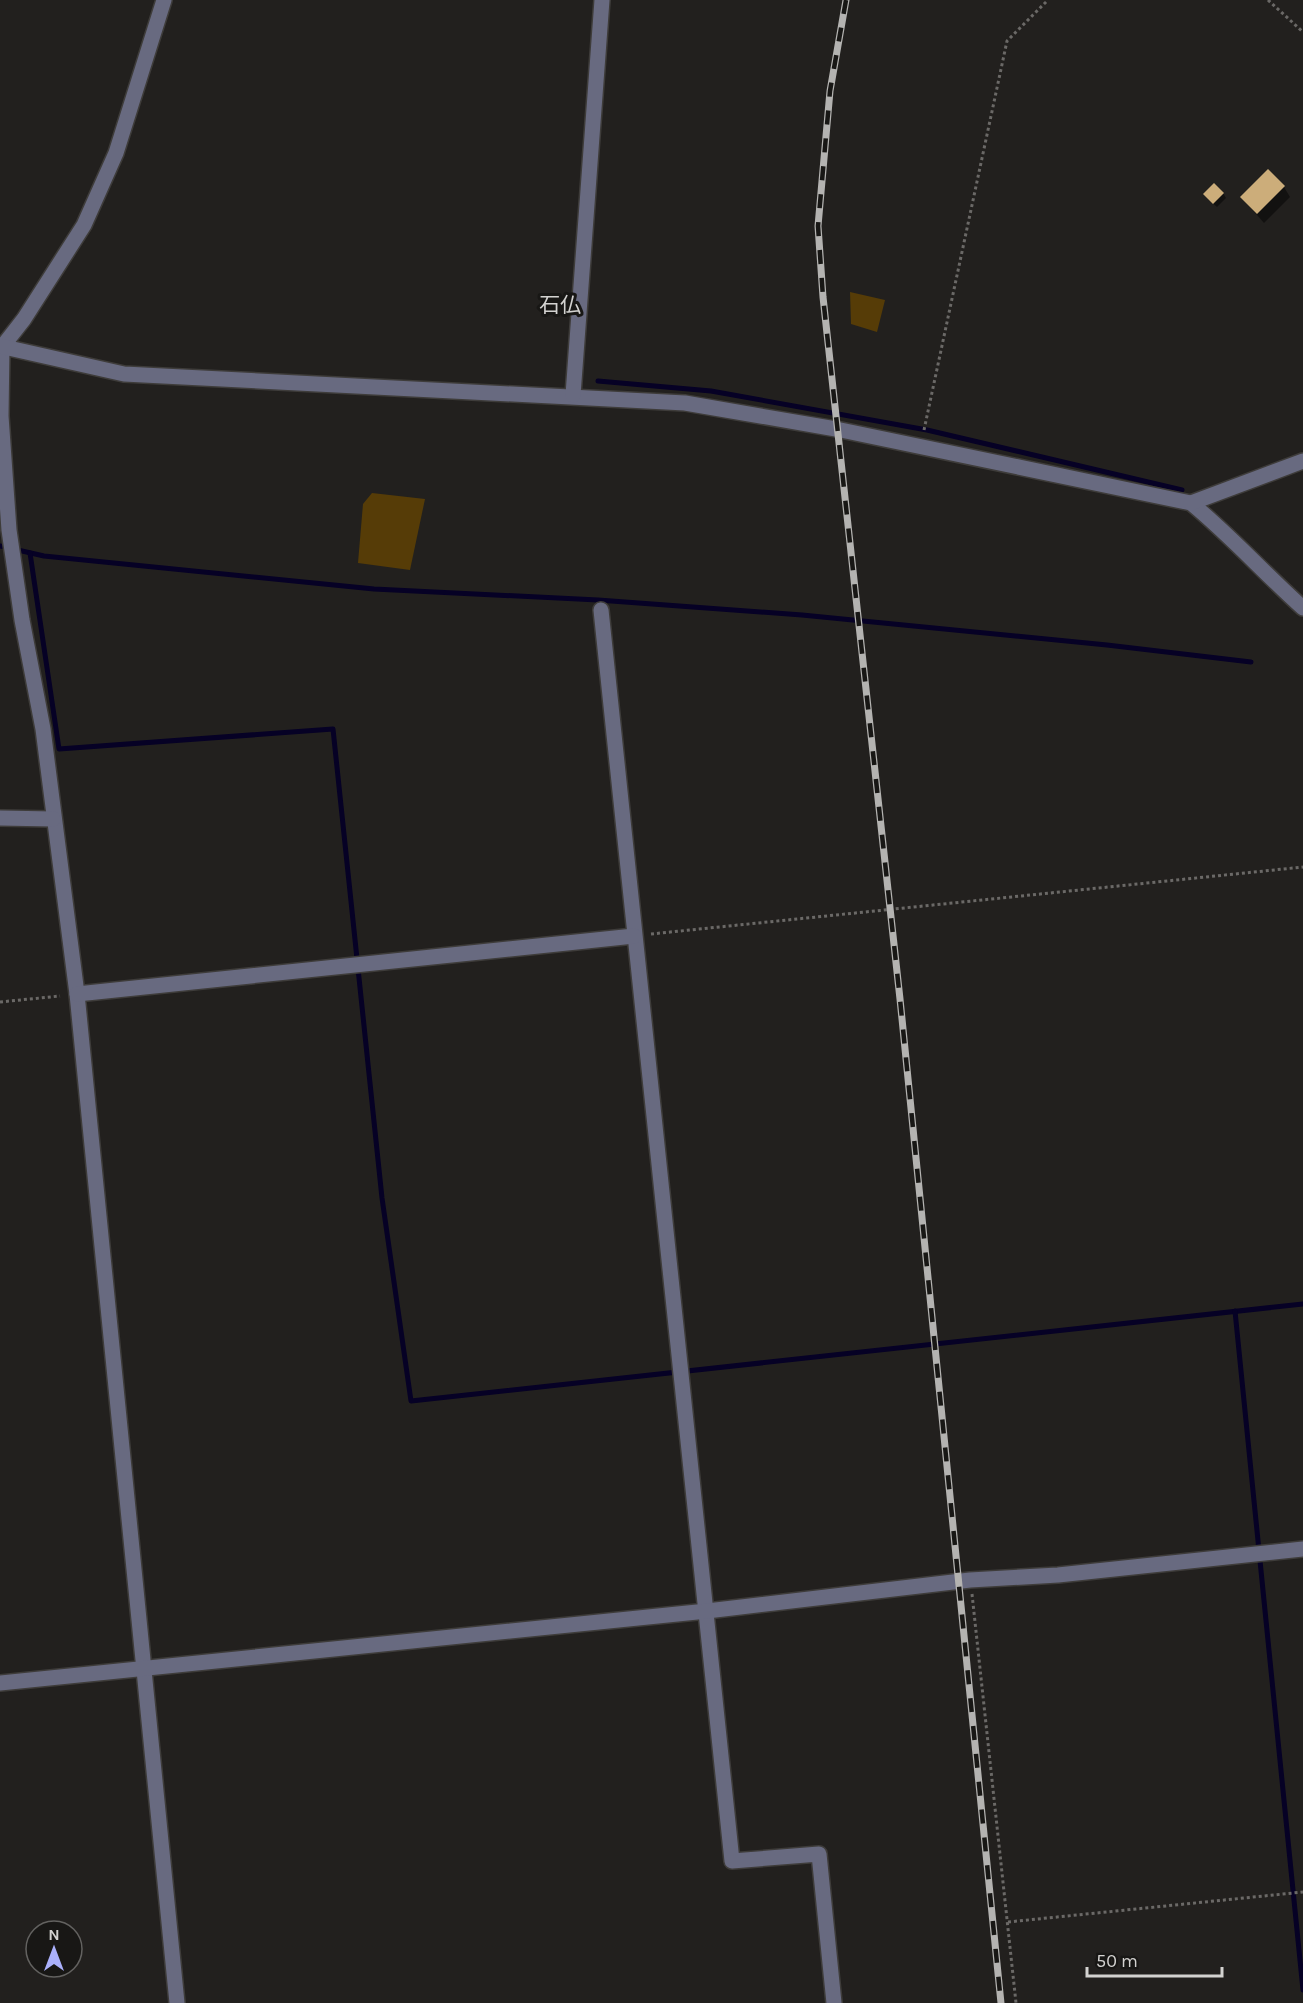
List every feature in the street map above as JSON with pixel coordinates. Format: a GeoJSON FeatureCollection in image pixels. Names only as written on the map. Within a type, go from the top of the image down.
{"type":"FeatureCollection","features":[{"type":"Feature","properties":{"kind":"street"},"geometry":{"type":"LineString","coordinates":[[164,0],[116,153],[84,225],[24,319],[1,347],[1,416],[9,530],[22,621],[43,729],[77,994],[177,2003]]}},
{"type":"Feature","properties":{"kind":"street"},"geometry":{"type":"LineString","coordinates":[[573,395],[602,0]]}},
{"type":"Feature","properties":{"kind":"street"},"geometry":{"type":"LineString","coordinates":[[1,347],[124,374],[573,395],[685,403],[920,446],[1191,503],[1232,537],[1265,574],[1303,608]]}},
{"type":"Feature","properties":{"kind":"street"},"geometry":{"type":"LineString","coordinates":[[1191,503],[1303,461]]}},
{"type":"Feature","properties":{"kind":"street"},"geometry":{"type":"LineString","coordinates":[[601,610],[732,1861],[819,1854],[834,2003]]}},
{"type":"Feature","properties":{"kind":"street"},"geometry":{"type":"LineString","coordinates":[[0,818],[53,819]]}},
{"type":"Feature","properties":{"kind":"street"},"geometry":{"type":"LineString","coordinates":[[77,994],[634,936]]}},
{"type":"Feature","properties":{"kind":"street"},"geometry":{"type":"LineString","coordinates":[[0,1683],[707,1611],[970,1580],[1058,1575],[1303,1549]]}},
{"type":"Feature","properties":{"kind":"path"},"geometry":{"type":"LineString","coordinates":[[920,446],[1007,41],[1048,0]]}},
{"type":"Feature","properties":{"kind":"path"},"geometry":{"type":"LineString","coordinates":[[1268,0],[1303,32]]}},
{"type":"Feature","properties":{"kind":"path"},"geometry":{"type":"LineString","coordinates":[[634,936],[1303,867]]}},
{"type":"Feature","properties":{"kind":"path"},"geometry":{"type":"LineString","coordinates":[[0,1002],[77,994]]}},
{"type":"Feature","properties":{"kind":"path"},"geometry":{"type":"LineString","coordinates":[[970,1580],[1016,2003]]}},
{"type":"Feature","properties":{"kind":"path"},"geometry":{"type":"LineString","coordinates":[[1008,1922],[1303,1892]]}},
{"type":"Feature","properties":{"kind":"shaded area"},"geometry":{"type":"Polygon","coordinates":[[[850,292],[885,300],[877,332],[851,324],[850,292]]]}},
{"type":"Feature","properties":{"kind":"shaded area"},"geometry":{"type":"Polygon","coordinates":[[[372,493],[425,499],[410,570],[358,563],[363,504],[372,493]]]}},
{"type":"Feature","properties":{"kind":"building"},"geometry":{"type":"Polygon","coordinates":[[[1268,169],[1285,186],[1257,214],[1240,197],[1268,169]]]}},
{"type":"Feature","properties":{"kind":"building"},"geometry":{"type":"Polygon","coordinates":[[[1214,183],[1224,193],[1213,204],[1203,194],[1214,183]]]}},
{"type":"Feature","properties":{"kind":"waterway"},"geometry":{"type":"LineString","coordinates":[[598,381],[711,391],[927,430],[1182,490]]}},
{"type":"Feature","properties":{"kind":"waterway"},"geometry":{"type":"LineString","coordinates":[[0,546],[44,556],[374,589],[598,600],[802,615],[1107,645],[1251,662]]}},
{"type":"Feature","properties":{"kind":"waterway"},"geometry":{"type":"LineString","coordinates":[[30,553],[59,749],[333,729],[382,1198],[411,1401],[1303,1304]]}},
{"type":"Feature","properties":{"kind":"waterway"},"geometry":{"type":"LineString","coordinates":[[1235,1311],[1303,1990]]}},
{"type":"Feature","properties":{"kind":"railway"},"geometry":{"type":"LineString","coordinates":[[846,0],[830,91],[818,226],[823,297],[900,999],[1001,2003]]}},
{"type":"Feature","properties":{"kind":"district","name":"石仏"},"geometry":{"type":"Point","coordinates":[560,305]}}]}
